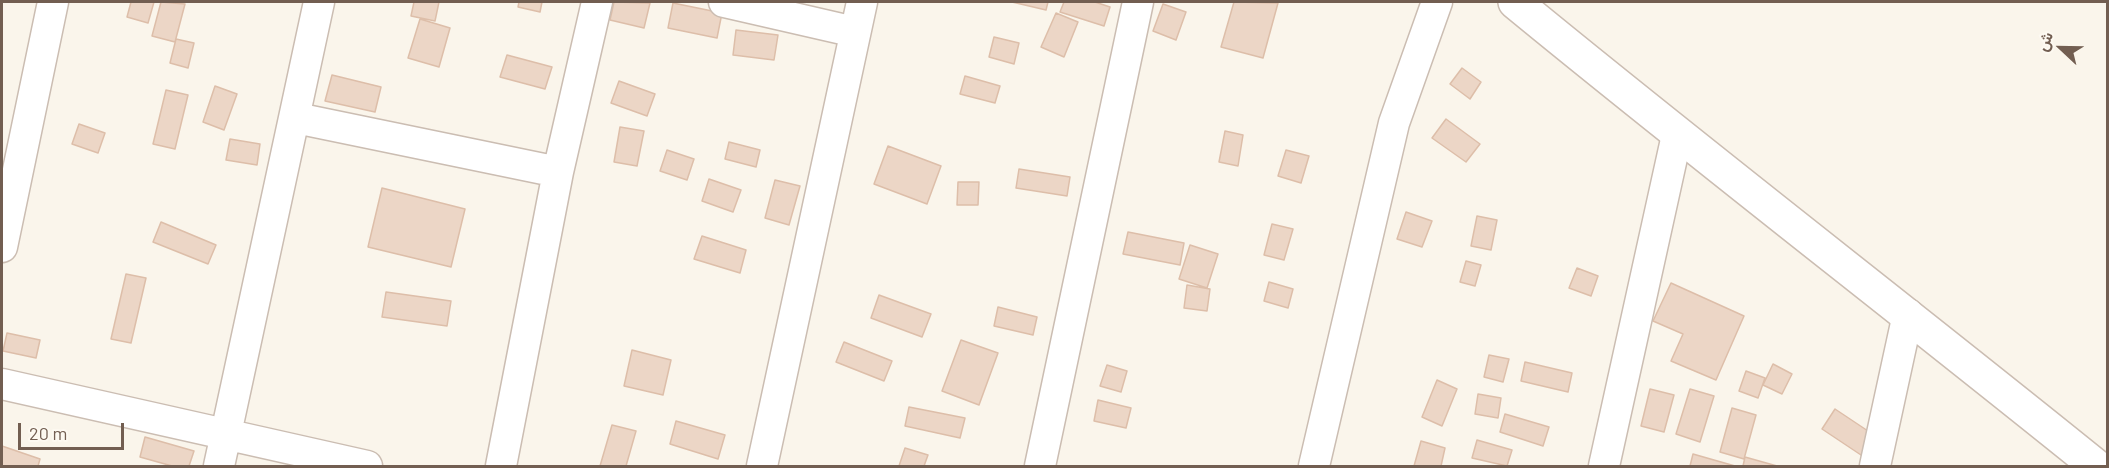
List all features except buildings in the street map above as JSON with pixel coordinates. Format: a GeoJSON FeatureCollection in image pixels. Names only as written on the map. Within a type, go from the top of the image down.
{"type":"FeatureCollection","features":[{"type":"Feature","properties":{"kind":"street"},"geometry":{"type":"LineString","coordinates":[[2,247],[53,2]]}},
{"type":"Feature","properties":{"kind":"street"},"geometry":{"type":"LineString","coordinates":[[219,466],[296,118],[319,2]]}},
{"type":"Feature","properties":{"kind":"street"},"geometry":{"type":"LineString","coordinates":[[501,466],[558,172],[597,2]]}},
{"type":"Feature","properties":{"kind":"street"},"geometry":{"type":"LineString","coordinates":[[724,2],[855,32]]}},
{"type":"Feature","properties":{"kind":"street"},"geometry":{"type":"LineString","coordinates":[[762,466],[862,2]]}},
{"type":"Feature","properties":{"kind":"street"},"geometry":{"type":"LineString","coordinates":[[1040,466],[1138,2]]}},
{"type":"Feature","properties":{"kind":"street"},"geometry":{"type":"LineString","coordinates":[[1314,466],[1394,123],[1437,2]]}},
{"type":"Feature","properties":{"kind":"street"},"geometry":{"type":"LineString","coordinates":[[1515,2],[1677,135],[1908,314],[2096,466]]}},
{"type":"Feature","properties":{"kind":"street"},"geometry":{"type":"LineString","coordinates":[[296,118],[558,172]]}},
{"type":"Feature","properties":{"kind":"street"},"geometry":{"type":"LineString","coordinates":[[1604,466],[1677,135]]}},
{"type":"Feature","properties":{"kind":"street"},"geometry":{"type":"LineString","coordinates":[[1875,466],[1908,314]]}},
{"type":"Feature","properties":{"kind":"street"},"geometry":{"type":"LineString","coordinates":[[2,384],[367,466]]}}]}
